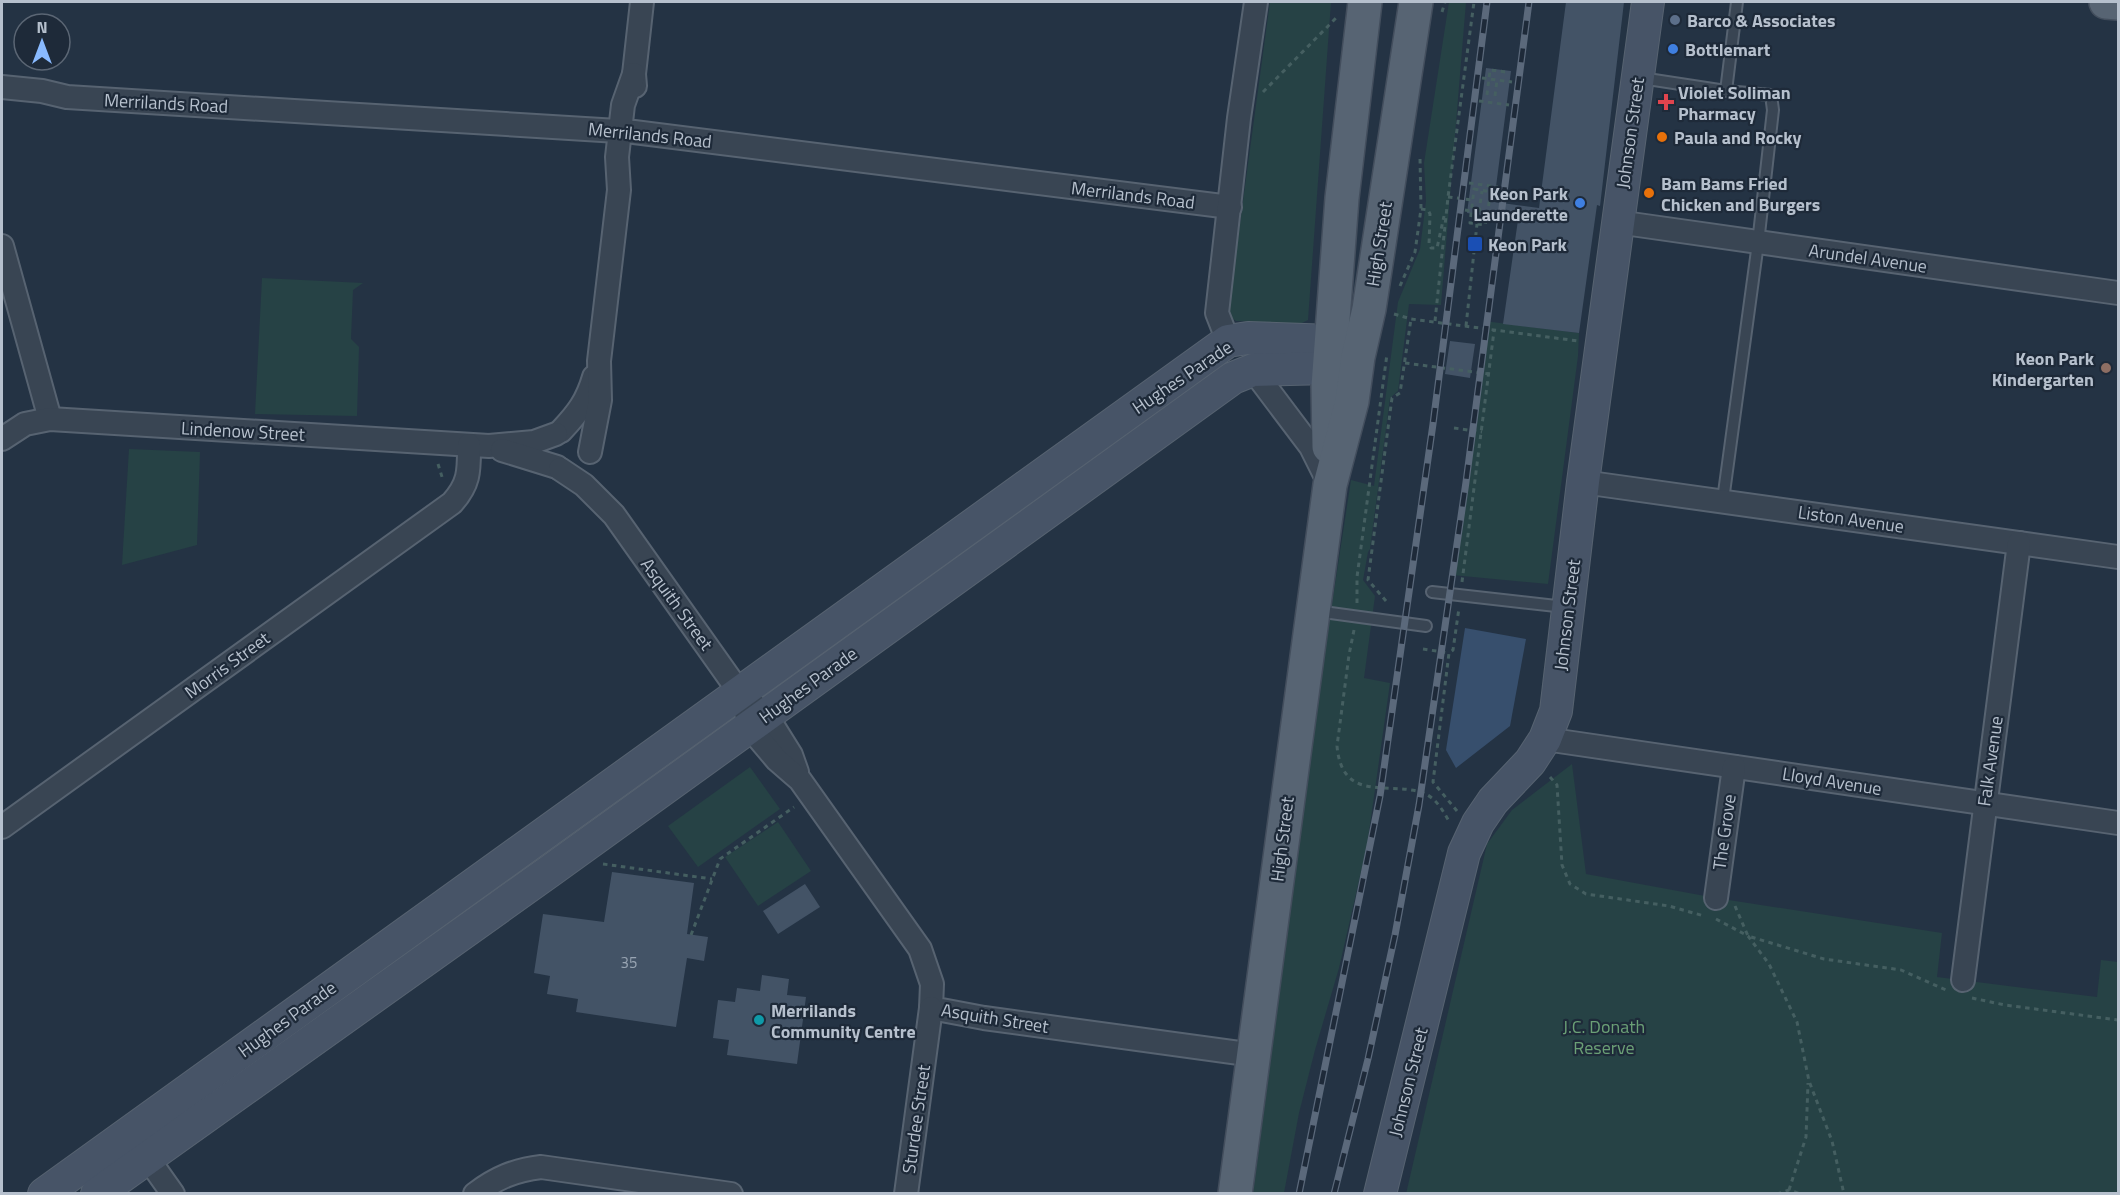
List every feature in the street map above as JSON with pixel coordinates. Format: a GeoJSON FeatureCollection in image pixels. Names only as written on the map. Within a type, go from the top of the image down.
{"type":"FeatureCollection","features":[{"type":"Feature","properties":{"kind":"main road"},"geometry":{"type":"LineString","coordinates":[[2106,2],[2118,3]]}},
{"type":"Feature","properties":{"kind":"main road","name":"High Street"},"geometry":{"type":"LineString","coordinates":[[1235,1194],[1330,485],[1340,355],[1342,198],[1352,8]]}},
{"type":"Feature","properties":{"kind":"main road","name":"High Street"},"geometry":{"type":"LineString","coordinates":[[1340,355],[1369,309],[1428,9]]}},
{"type":"Feature","properties":{"kind":"street"},"geometry":{"type":"LineString","coordinates":[[598,361],[600,400],[590,454],[584,466],[566,471],[558,468],[550,457],[549,444],[578,413],[588,396],[598,361],[619,190],[617,157],[627,131],[623,105],[634,74],[642,2]]}},
{"type":"Feature","properties":{"kind":"street"},"geometry":{"type":"LineString","coordinates":[[1228,341],[1217,313],[1239,118],[1256,2]]}},
{"type":"Feature","properties":{"kind":"street","name":"Johnson Street"},"geometry":{"type":"LineString","coordinates":[[1380,1194],[1464,853],[1488,808],[1530,762],[1545,739],[1556,711],[1583,482],[1648,2]]}},
{"type":"Feature","properties":{"kind":"street","name":"Merrilands Road"},"geometry":{"type":"LineString","coordinates":[[2,87],[42,91],[67,98],[627,131],[1230,207]]}},
{"type":"Feature","properties":{"kind":"street","name":"Merrilands Road"},"geometry":{"type":"LineString","coordinates":[[2,101],[44,102],[67,98]]}},
{"type":"Feature","properties":{"kind":"street","name":"Arundel Avenue"},"geometry":{"type":"LineString","coordinates":[[1617,222],[2118,293]]}},
{"type":"Feature","properties":{"kind":"street"},"geometry":{"type":"LineString","coordinates":[[2,246],[50,419]]}},
{"type":"Feature","properties":{"kind":"street","name":"Hughes Parade"},"geometry":{"type":"LineString","coordinates":[[44,1194],[1228,341],[1248,338],[1340,355]]}},
{"type":"Feature","properties":{"kind":"street","name":"Hughes Parade"},"geometry":{"type":"LineString","coordinates":[[97,1194],[550,871],[1233,378],[1253,370],[1340,355]]}},
{"type":"Feature","properties":{"kind":"street"},"geometry":{"type":"LineString","coordinates":[[1253,370],[1311,447],[1330,485]]}},
{"type":"Feature","properties":{"kind":"street"},"geometry":{"type":"LineString","coordinates":[[1162,389],[1182,414]]}},
{"type":"Feature","properties":{"kind":"street","name":"Lindenow Street"},"geometry":{"type":"LineString","coordinates":[[2,439],[25,424],[50,419],[479,445],[534,442],[559,432]]}},
{"type":"Feature","properties":{"kind":"street"},"geometry":{"type":"LineString","coordinates":[[559,432],[576,430],[582,434],[587,438],[590,454]]}},
{"type":"Feature","properties":{"kind":"street","name":"Lindenow Street"},"geometry":{"type":"LineString","coordinates":[[479,445],[558,468]]}},
{"type":"Feature","properties":{"kind":"street","name":"Morris Street"},"geometry":{"type":"LineString","coordinates":[[2,827],[449,495],[466,485],[479,445]]}},
{"type":"Feature","properties":{"kind":"street","name":"Asquith Street"},"geometry":{"type":"LineString","coordinates":[[590,454],[614,515]]}},
{"type":"Feature","properties":{"kind":"street","name":"Asquith Street"},"geometry":{"type":"LineString","coordinates":[[558,468],[584,485],[614,515],[758,721],[791,754],[805,788],[920,949],[932,984],[931,1008],[984,1018],[1254,1054]]}},
{"type":"Feature","properties":{"kind":"street","name":"Liston Avenue"},"geometry":{"type":"LineString","coordinates":[[1583,482],[2118,557]]}},
{"type":"Feature","properties":{"kind":"street","name":"Falk Avenue"},"geometry":{"type":"LineString","coordinates":[[1961,990],[2019,543]]}},
{"type":"Feature","properties":{"kind":"street","name":"Lloyd Avenue"},"geometry":{"type":"LineString","coordinates":[[1545,739],[2118,823]]}},
{"type":"Feature","properties":{"kind":"street","name":"The Grove"},"geometry":{"type":"LineString","coordinates":[[1725,899],[1734,767]]}},
{"type":"Feature","properties":{"kind":"street"},"geometry":{"type":"LineString","coordinates":[[529,844],[550,871]]}},
{"type":"Feature","properties":{"kind":"street","name":"Sturdee Street"},"geometry":{"type":"LineString","coordinates":[[906,1194],[931,1008]]}},
{"type":"Feature","properties":{"kind":"street"},"geometry":{"type":"LineString","coordinates":[[130,1132],[173,1194]]}},
{"type":"Feature","properties":{"kind":"street"},"geometry":{"type":"LineString","coordinates":[[475,1194],[506,1174],[541,1167],[731,1194]]}},
{"type":"Feature","properties":{"kind":"lane"},"geometry":{"type":"LineString","coordinates":[[1726,91],[1737,2]]}},
{"type":"Feature","properties":{"kind":"lane"},"geometry":{"type":"LineString","coordinates":[[1638,78],[1771,95],[1773,110],[1758,243],[1723,500]]}},
{"type":"Feature","properties":{"kind":"lane"},"geometry":{"type":"LineString","coordinates":[[1432,592],[1568,608]]}},
{"type":"Feature","properties":{"kind":"lane"},"geometry":{"type":"LineString","coordinates":[[1312,610],[1426,626]]}},
{"type":"Feature","properties":{"kind":"path"},"geometry":{"type":"LineString","coordinates":[[1428,9],[1445,2]]}},
{"type":"Feature","properties":{"kind":"path"},"geometry":{"type":"LineString","coordinates":[[1434,321],[1474,2]]}},
{"type":"Feature","properties":{"kind":"path"},"geometry":{"type":"LineString","coordinates":[[1239,118],[1352,8]]}},
{"type":"Feature","properties":{"kind":"path"},"geometry":{"type":"LineString","coordinates":[[1487,95],[1490,70],[1506,72]]}},
{"type":"Feature","properties":{"kind":"path"},"geometry":{"type":"LineString","coordinates":[[1482,78],[1512,82]]}},
{"type":"Feature","properties":{"kind":"path"},"geometry":{"type":"LineString","coordinates":[[1495,96],[1497,80]]}},
{"type":"Feature","properties":{"kind":"path"},"geometry":{"type":"LineString","coordinates":[[1479,101],[1509,105]]}},
{"type":"Feature","properties":{"kind":"path"},"geometry":{"type":"LineString","coordinates":[[1396,295],[1414,252],[1421,209],[1421,148]]}},
{"type":"Feature","properties":{"kind":"path"},"geometry":{"type":"LineString","coordinates":[[1468,183],[1498,187]]}},
{"type":"Feature","properties":{"kind":"path"},"geometry":{"type":"LineString","coordinates":[[1474,189],[1482,191],[1491,192],[1485,225],[1470,223],[1474,189]]}},
{"type":"Feature","properties":{"kind":"path"},"geometry":{"type":"LineString","coordinates":[[1479,212],[1482,191]]}},
{"type":"Feature","properties":{"kind":"path"},"geometry":{"type":"LineString","coordinates":[[1448,197],[1473,200]]}},
{"type":"Feature","properties":{"kind":"path"},"geometry":{"type":"LineString","coordinates":[[1421,209],[1428,210],[1430,214],[1429,245],[1431,248],[1437,248],[1448,197]]}},
{"type":"Feature","properties":{"kind":"path"},"geometry":{"type":"LineString","coordinates":[[1465,210],[1494,214]]}},
{"type":"Feature","properties":{"kind":"path"},"geometry":{"type":"LineString","coordinates":[[1466,327],[1478,224]]}},
{"type":"Feature","properties":{"kind":"path"},"geometry":{"type":"LineString","coordinates":[[1394,304],[1393,314],[1411,319],[1602,344]]}},
{"type":"Feature","properties":{"kind":"path"},"geometry":{"type":"LineString","coordinates":[[1386,601],[1368,580],[1392,398],[1400,393],[1411,319]]}},
{"type":"Feature","properties":{"kind":"path"},"geometry":{"type":"LineString","coordinates":[[1461,586],[1494,331]]}},
{"type":"Feature","properties":{"kind":"path"},"geometry":{"type":"LineString","coordinates":[[1384,376],[1388,345]]}},
{"type":"Feature","properties":{"kind":"path"},"geometry":{"type":"LineString","coordinates":[[1404,363],[1490,374]]}},
{"type":"Feature","properties":{"kind":"path"},"geometry":{"type":"LineString","coordinates":[[1454,428],[1482,432]]}},
{"type":"Feature","properties":{"kind":"path"},"geometry":{"type":"LineString","coordinates":[[437,462],[449,495]]}},
{"type":"Feature","properties":{"kind":"path"},"geometry":{"type":"LineString","coordinates":[[1458,811],[1433,782],[1449,653],[1453,650],[1460,603]]}},
{"type":"Feature","properties":{"kind":"path"},"geometry":{"type":"LineString","coordinates":[[1423,649],[1449,653]]}},
{"type":"Feature","properties":{"kind":"path"},"geometry":{"type":"LineString","coordinates":[[1550,776],[1557,785],[1562,865],[1570,884],[1586,894],[1669,906],[1720,920],[1748,936],[1824,958],[1901,970],[1937,987],[1961,990],[2004,1005],[2118,1020]]}},
{"type":"Feature","properties":{"kind":"path"},"geometry":{"type":"LineString","coordinates":[[691,935],[720,859],[805,788]]}},
{"type":"Feature","properties":{"kind":"path"},"geometry":{"type":"LineString","coordinates":[[598,863],[713,879]]}},
{"type":"Feature","properties":{"kind":"path"},"geometry":{"type":"LineString","coordinates":[[1725,899],[1769,964],[1797,1022],[1809,1081],[1832,1141],[1844,1194]]}},
{"type":"Feature","properties":{"kind":"path"},"geometry":{"type":"LineString","coordinates":[[1789,1190],[1806,1137],[1809,1081]]}},
{"type":"Feature","properties":{"kind":"path"},"geometry":{"type":"LineString","coordinates":[[1777,1194],[1789,1190],[1801,1194]]}},
{"type":"Feature","properties":{"kind":"green space"},"geometry":{"type":"Polygon","coordinates":[[[1270,2],[1331,2],[1308,320],[1300,324],[1236,321],[1229,316],[1270,2]]]}},
{"type":"Feature","properties":{"kind":"green space"},"geometry":{"type":"Polygon","coordinates":[[[1449,2],[1466,2],[1441,305],[1409,304],[1398,391],[1390,398],[1370,549],[1363,580],[1375,596],[1364,678],[1390,683],[1367,846],[1339,968],[1299,1113],[1284,1193],[1253,1194],[1322,669],[1351,480],[1374,486],[1398,302],[1420,249],[1426,201],[1424,163],[1449,2]]]}},
{"type":"Feature","properties":{"kind":"green space"},"geometry":{"type":"Polygon","coordinates":[[[262,278],[363,283],[353,290],[351,339],[359,347],[357,416],[255,414],[262,278]]]}},
{"type":"Feature","properties":{"kind":"green space"},"geometry":{"type":"Polygon","coordinates":[[[1484,321],[1579,333],[1578,356],[1548,584],[1452,575],[1484,321]]]}},
{"type":"Feature","properties":{"kind":"green space"},"geometry":{"type":"Polygon","coordinates":[[[129,449],[200,452],[197,545],[122,565],[129,449]]]}},
{"type":"Feature","properties":{"kind":"green space","name":"J.C. Donath Reserve"},"geometry":{"type":"Polygon","coordinates":[[[1572,764],[1586,874],[1716,898],[1942,933],[1937,977],[2097,997],[2101,960],[2118,962],[2118,1193],[1406,1194],[1487,844],[1512,810],[1572,764]]]}},
{"type":"Feature","properties":{"kind":"green space"},"geometry":{"type":"Polygon","coordinates":[[[750,767],[780,809],[698,867],[668,826],[750,767]]]}},
{"type":"Feature","properties":{"kind":"green space"},"geometry":{"type":"Polygon","coordinates":[[[778,822],[811,871],[758,906],[725,857],[778,822]]]}},
{"type":"Feature","properties":{"kind":"water"},"geometry":{"type":"Polygon","coordinates":[[[1465,628],[1526,639],[1510,726],[1456,768],[1446,750],[1465,628]]]}},
{"type":"Feature","properties":{"kind":"building"},"geometry":{"type":"Polygon","coordinates":[[[1566,2],[1624,2],[1600,206],[1597,205],[1579,333],[1503,324],[1518,220],[1467,213],[1486,68],[1511,71],[1494,202],[1539,208],[1566,2]]]}},
{"type":"Feature","properties":{"kind":"building"},"geometry":{"type":"Polygon","coordinates":[[[1450,341],[1475,344],[1470,378],[1445,374],[1450,341]]]}},
{"type":"Feature","properties":{"kind":"building"},"geometry":{"type":"Polygon","coordinates":[[[612,872],[694,883],[687,934],[708,937],[704,961],[687,958],[676,1027],[576,1012],[578,999],[547,994],[550,976],[534,973],[543,914],[604,922],[612,872]]]}},
{"type":"Feature","properties":{"kind":"building"},"geometry":{"type":"Polygon","coordinates":[[[805,884],[820,907],[778,934],[763,911],[805,884]]]}},
{"type":"Feature","properties":{"kind":"building","name":"Merrilands Community Centre"},"geometry":{"type":"Polygon","coordinates":[[[762,975],[789,979],[787,995],[806,997],[797,1064],[727,1055],[729,1040],[713,1038],[718,1000],[735,1002],[737,988],[760,991],[762,975]]]}},
{"type":"Feature","properties":{"kind":"railway"},"geometry":{"type":"LineString","coordinates":[[1299,1194],[1380,796],[1433,424],[1487,2]]}},
{"type":"Feature","properties":{"kind":"railway"},"geometry":{"type":"LineString","coordinates":[[1334,1194],[1368,1059],[1395,935],[1419,805],[1466,482],[1529,2]]}},
{"type":"Feature","properties":{"kind":"place","name":"Barco & Associates"},"geometry":{"type":"Point","coordinates":[1675,20]}},
{"type":"Feature","properties":{"kind":"place","name":"Bottlemart"},"geometry":{"type":"Point","coordinates":[1673,49]}},
{"type":"Feature","properties":{"kind":"place","name":"Violet Soliman Pharmacy"},"geometry":{"type":"Point","coordinates":[1666,102]}},
{"type":"Feature","properties":{"kind":"place","name":"Paula and Rocky"},"geometry":{"type":"Point","coordinates":[1662,137]}},
{"type":"Feature","properties":{"kind":"place","name":"Bam Bams Fried Chicken and Burgers"},"geometry":{"type":"Point","coordinates":[1649,193]}},
{"type":"Feature","properties":{"kind":"place","name":"Keon Park Launderette"},"geometry":{"type":"Point","coordinates":[1580,203]}},
{"type":"Feature","properties":{"kind":"place","name":"Keon Park"},"geometry":{"type":"Point","coordinates":[1475,244]}},
{"type":"Feature","properties":{"kind":"place","name":"Keon Park Kindergarten"},"geometry":{"type":"Point","coordinates":[2106,368]}},
{"type":"Feature","properties":{"kind":"place","name":"Merrilands Community Centre"},"geometry":{"type":"Point","coordinates":[759,1020]}}]}
